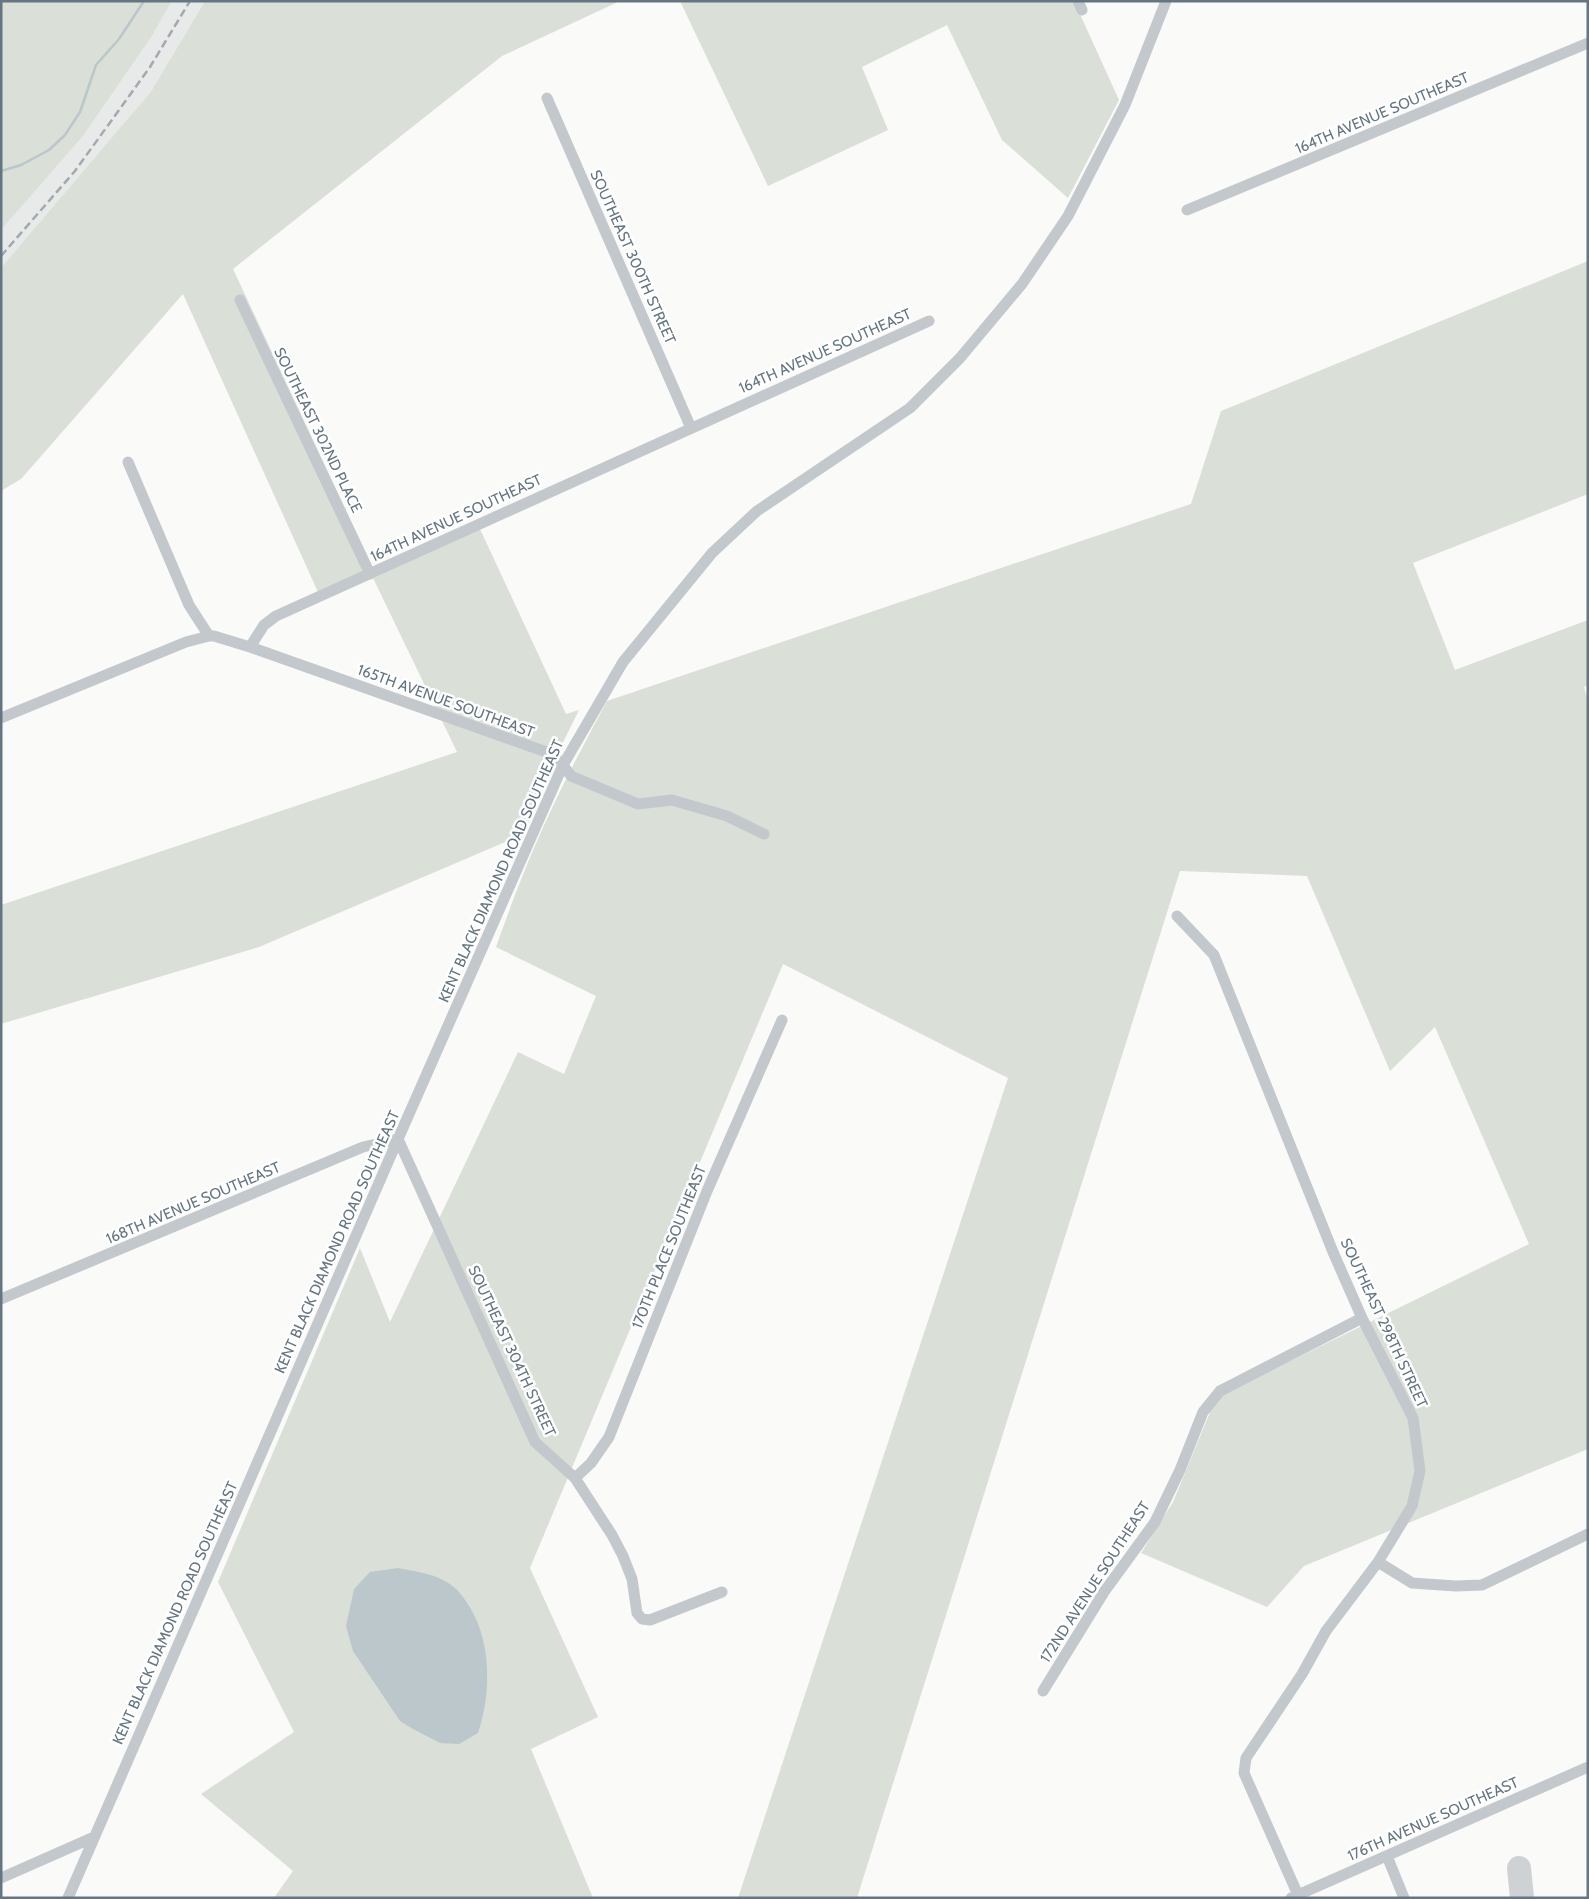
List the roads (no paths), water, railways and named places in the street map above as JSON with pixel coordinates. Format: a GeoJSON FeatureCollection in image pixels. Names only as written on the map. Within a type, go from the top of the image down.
{"type":"FeatureCollection","features":[{"type":"Feature","properties":{"kind":"street","name":"KENT BLACK DIAMOND ROAD SOUTHEAST"},"geometry":{"type":"LineString","coordinates":[[68,1898],[563,764],[623,662],[712,553],[758,511],[910,408],[960,358],[1022,284],[1068,216],[1125,105],[1166,1]]}},
{"type":"Feature","properties":{"kind":"street","name":"164TH AVENUE SOUTHEAST"},"geometry":{"type":"LineString","coordinates":[[1187,210],[1588,43]]}},
{"type":"Feature","properties":{"kind":"street","name":"SOUTHEAST 300TH STREET"},"geometry":{"type":"LineString","coordinates":[[547,98],[692,428]]}},
{"type":"Feature","properties":{"kind":"street","name":"SOUTHEAST 302ND PLACE"},"geometry":{"type":"LineString","coordinates":[[240,300],[370,574]]}},
{"type":"Feature","properties":{"kind":"street","name":"164TH AVENUE SOUTHEAST"},"geometry":{"type":"LineString","coordinates":[[250,647],[264,624],[276,616],[929,321]]}},
{"type":"Feature","properties":{"kind":"street"},"geometry":{"type":"LineString","coordinates":[[128,462],[189,605],[209,636]]}},
{"type":"Feature","properties":{"kind":"street"},"geometry":{"type":"LineString","coordinates":[[1,718],[159,652],[209,636],[250,647]]}},
{"type":"Feature","properties":{"kind":"street","name":"165TH AVENUE SOUTHEAST"},"geometry":{"type":"LineString","coordinates":[[250,647],[552,754],[563,764],[570,776],[638,804],[672,800],[727,816],[764,834]]}},
{"type":"Feature","properties":{"kind":"street","name":"SOUTHEAST 298TH STREET"},"geometry":{"type":"LineString","coordinates":[[1177,916],[1214,955],[1333,1252],[1362,1318],[1413,1418],[1420,1471],[1412,1506],[1378,1562],[1326,1631],[1302,1674],[1246,1758],[1244,1773],[1295,1896]]}},
{"type":"Feature","properties":{"kind":"street","name":"170TH PLACE SOUTHEAST"},"geometry":{"type":"LineString","coordinates":[[575,1478],[591,1463],[609,1436],[707,1192],[782,1020]]}},
{"type":"Feature","properties":{"kind":"street","name":"168TH AVENUE SOUTHEAST"},"geometry":{"type":"LineString","coordinates":[[1,1299],[363,1147],[398,1139]]}},
{"type":"Feature","properties":{"kind":"street","name":"SOUTHEAST 304TH STREET"},"geometry":{"type":"LineString","coordinates":[[398,1139],[535,1442],[575,1478],[624,1556],[632,1579],[636,1613],[642,1619],[650,1620],[722,1592]]}},
{"type":"Feature","properties":{"kind":"street","name":"172ND AVENUE SOUTHEAST"},"geometry":{"type":"LineString","coordinates":[[1043,1691],[1104,1592],[1155,1522],[1180,1470],[1203,1412],[1220,1391],[1362,1318]]}},
{"type":"Feature","properties":{"kind":"street"},"geometry":{"type":"LineString","coordinates":[[1378,1562],[1412,1583],[1456,1586],[1482,1585],[1588,1534]]}},
{"type":"Feature","properties":{"kind":"street","name":"176TH AVENUE SOUTHEAST"},"geometry":{"type":"LineString","coordinates":[[1295,1896],[1588,1767]]}},
{"type":"Feature","properties":{"kind":"street"},"geometry":{"type":"LineString","coordinates":[[1,1878],[94,1837]]}},
{"type":"Feature","properties":{"kind":"street"},"geometry":{"type":"LineString","coordinates":[[1387,1856],[1404,1898]]}},
{"type":"Feature","properties":{"kind":"waterway"},"geometry":{"type":"LineString","coordinates":[[1,171],[21,165],[49,150],[65,135],[80,112],[96,65],[119,39],[144,1]]}},
{"type":"Feature","properties":{"kind":"railway"},"geometry":{"type":"LineString","coordinates":[[1,256],[75,171],[150,67],[190,1]]}}]}
